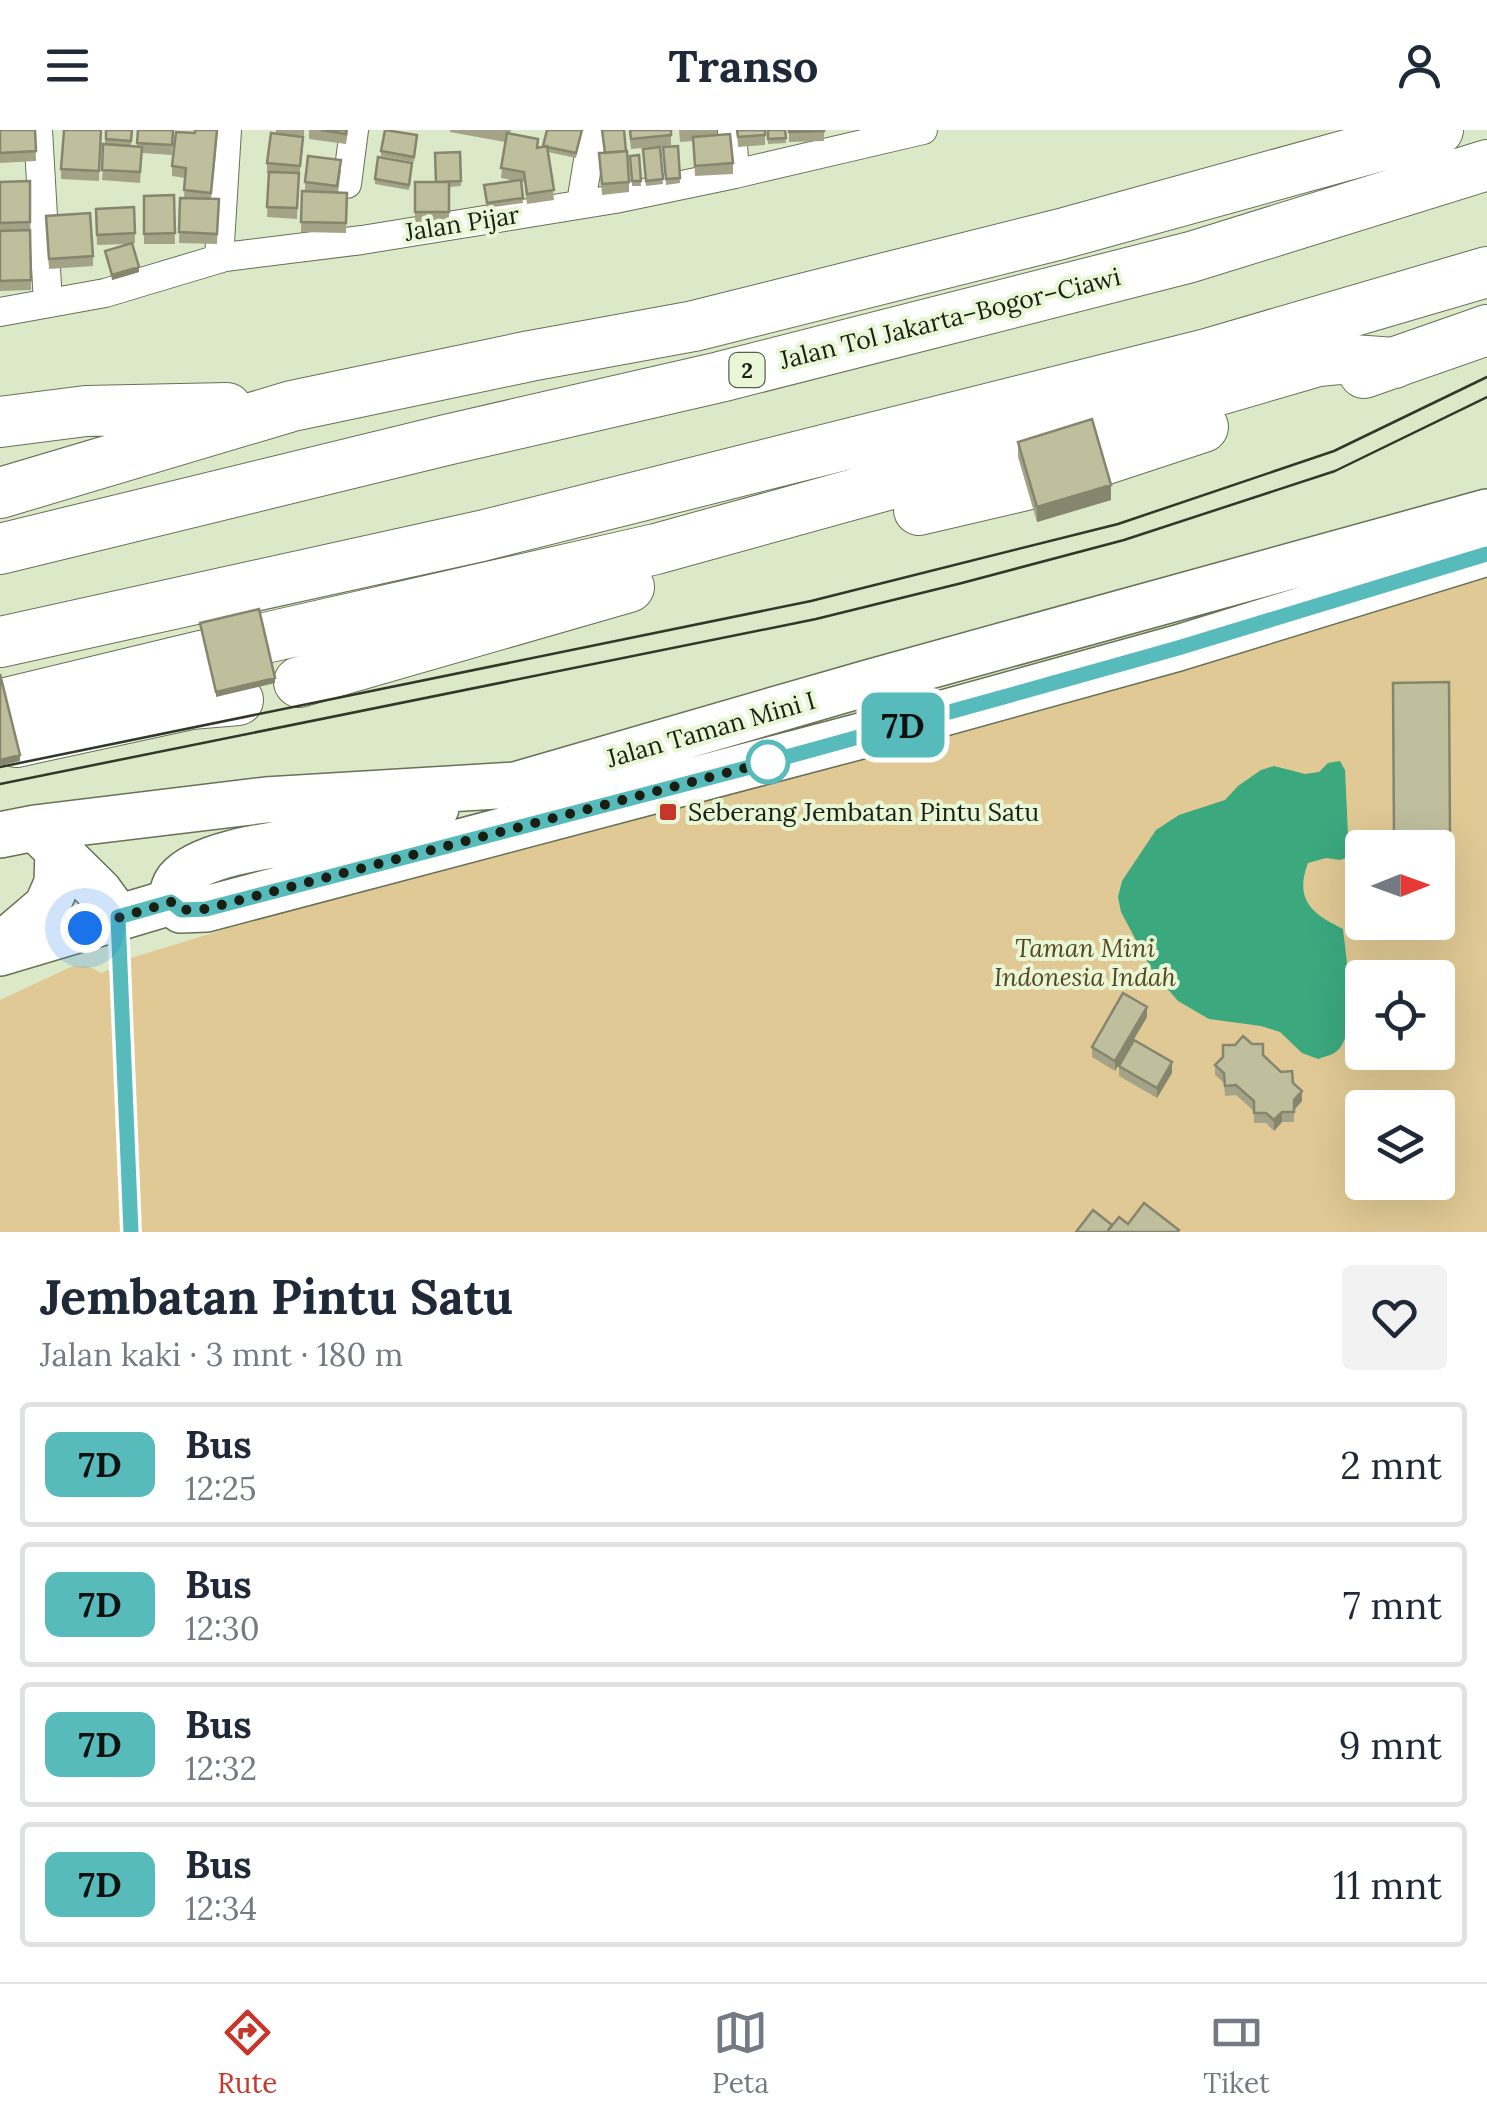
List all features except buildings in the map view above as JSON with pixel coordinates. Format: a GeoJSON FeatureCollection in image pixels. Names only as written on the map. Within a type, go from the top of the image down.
{"type":"FeatureCollection","features":[{"type":"Feature","properties":{"kind":"highway"},"geometry":{"type":"LineString","coordinates":[[0,493],[292,406],[694,326],[1061,234],[1438,130]]}},
{"type":"Feature","properties":{"kind":"highway","name":"Jalan Tol Jakarta–Bogor–Ciawi"},"geometry":{"type":"LineString","coordinates":[[0,550],[720,377],[1191,257],[1487,166]]}},
{"type":"Feature","properties":{"kind":"highway"},"geometry":{"type":"LineString","coordinates":[[0,642],[481,536],[1207,354],[1487,272]]}},
{"type":"Feature","properties":{"kind":"highway"},"geometry":{"type":"LineString","coordinates":[[1100,461],[1487,330]]}},
{"type":"Feature","properties":{"kind":"highway"},"geometry":{"type":"LineString","coordinates":[[265,638],[656,550],[1318,361],[1394,363]]}},
{"type":"Feature","properties":{"kind":"highway"},"geometry":{"type":"LineString","coordinates":[[0,422],[86,411],[292,406]]}},
{"type":"Feature","properties":{"kind":"highway"},"geometry":{"type":"LineString","coordinates":[[299,682],[783,543],[1026,484]]}},
{"type":"Feature","properties":{"kind":"highway"},"geometry":{"type":"LineString","coordinates":[[206,655],[11,723],[238,700]]}},
{"type":"Feature","properties":{"kind":"main road","name":"Jalan Taman Mini I"},"geometry":{"type":"LineString","coordinates":[[31,838],[266,800],[515,785],[1487,512]]}},
{"type":"Feature","properties":{"kind":"main road","name":"Jalan Taman Mini I"},"geometry":{"type":"LineString","coordinates":[[0,950],[171,902],[181,910],[206,909],[712,777],[1178,648],[1487,554]]}},
{"type":"Feature","properties":{"kind":"main road"},"geometry":{"type":"LineString","coordinates":[[171,902],[179,879],[209,862],[256,847],[353,832],[515,785]]}},
{"type":"Feature","properties":{"kind":"main road"},"geometry":{"type":"LineString","coordinates":[[31,838],[99,891],[118,917]]}},
{"type":"Feature","properties":{"kind":"main road"},"geometry":{"type":"LineString","coordinates":[[0,950],[46,906],[57,883],[31,838]]}},
{"type":"Feature","properties":{"kind":"street"},"geometry":{"type":"LineString","coordinates":[[38,130],[48,303]]}},
{"type":"Feature","properties":{"kind":"street"},"geometry":{"type":"LineString","coordinates":[[222,258],[227,130]]}},
{"type":"Feature","properties":{"kind":"street"},"geometry":{"type":"LineString","coordinates":[[222,258],[240,130]]}},
{"type":"Feature","properties":{"kind":"street"},"geometry":{"type":"LineString","coordinates":[[347,184],[354,130]]}},
{"type":"Feature","properties":{"kind":"street"},"geometry":{"type":"LineString","coordinates":[[581,203],[593,130]]}},
{"type":"Feature","properties":{"kind":"street"},"geometry":{"type":"LineString","coordinates":[[732,130],[735,174]]}},
{"type":"Feature","properties":{"kind":"street","name":"Jalan Pijar"},"geometry":{"type":"LineString","coordinates":[[0,312],[105,292],[222,258],[615,199],[923,130]]}},
{"type":"Feature","properties":{"kind":"green space","name":"Taman Mini Indonesia Indah"},"geometry":{"type":"Polygon","coordinates":[[[1487,562],[1487,1232],[0,1232],[0,1000],[73,966],[102,973],[131,958],[481,851],[1487,562]]]}},
{"type":"Feature","properties":{"kind":"shaded area"},"geometry":{"type":"Polygon","coordinates":[[[1340,761],[1345,770],[1345,858],[1308,863],[1303,887],[1315,911],[1343,929],[1345,1039],[1339,1049],[1318,1059],[1302,1053],[1280,1032],[1209,1019],[1178,1001],[1153,972],[1121,912],[1118,897],[1122,881],[1156,830],[1179,815],[1225,800],[1261,770],[1274,766],[1305,774],[1319,772],[1328,763],[1340,761]]]}},
{"type":"Feature","properties":{"kind":"tram line"},"geometry":{"type":"LineString","coordinates":[[0,767],[811,601],[1118,524],[1334,451],[1487,377]]}},
{"type":"Feature","properties":{"kind":"tram line"},"geometry":{"type":"LineString","coordinates":[[0,784],[816,619],[962,583],[1124,540],[1335,471],[1487,397]]}},
{"type":"Feature","properties":{"kind":"bus line","name":"7D"},"geometry":{"type":"LineString","coordinates":[[131,1232],[118,917],[171,902],[181,910],[206,909],[739,770],[1178,648],[1487,554]]}},
{"type":"Feature","properties":{"kind":"place","name":"Seberang Jembatan Pintu Satu"},"geometry":{"type":"Point","coordinates":[668,812]}},
{"type":"Feature","properties":{"kind":"route"},"geometry":{"type":"LineString","coordinates":[[85,928],[171,902],[181,910],[206,909],[768,762]]}}]}
